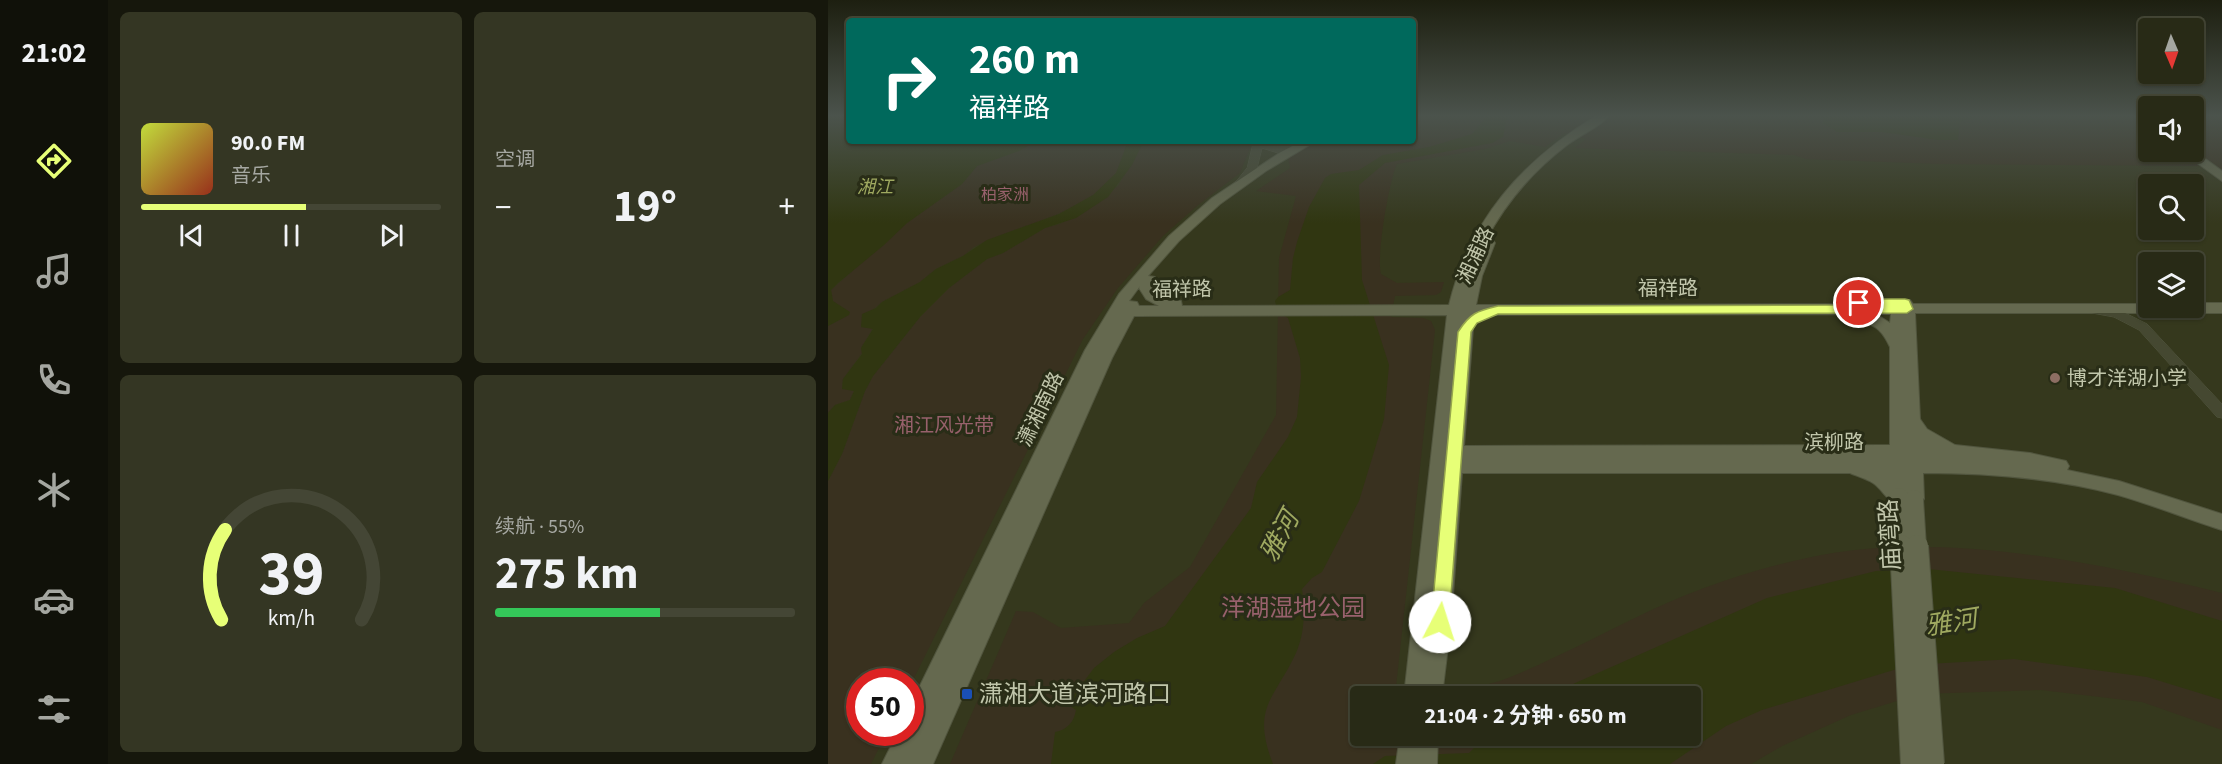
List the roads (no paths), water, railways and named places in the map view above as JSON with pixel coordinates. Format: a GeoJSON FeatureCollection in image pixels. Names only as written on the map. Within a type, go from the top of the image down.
{"type":"FeatureCollection","features":[{"type":"Feature","properties":{"kind":"main road","name":"潇湘南路"},"geometry":{"type":"LineString","coordinates":[[920,764],[1118,331],[1124,308],[1137,280],[1168,244],[1210,207],[1240,183],[1291,152]]}},
{"type":"Feature","properties":{"kind":"main road","name":"潇湘南路"},"geometry":{"type":"LineString","coordinates":[[896,764],[1089,360],[1124,308],[1189,236],[1219,208],[1254,181],[1305,152]]}},
{"type":"Feature","properties":{"kind":"main road","name":"湘浦路"},"geometry":{"type":"LineString","coordinates":[[1417,686],[1447,459],[1462,307],[1476,244],[1510,193],[1551,152]]}},
{"type":"Feature","properties":{"kind":"main road","name":"湘浦路"},"geometry":{"type":"LineString","coordinates":[[1466,284],[1498,221],[1518,194],[1560,152]]}},
{"type":"Feature","properties":{"kind":"main road"},"geometry":{"type":"LineString","coordinates":[[2204,158],[2222,172]]}},
{"type":"Feature","properties":{"kind":"main road"},"geometry":{"type":"LineString","coordinates":[[2202,162],[2222,177]]}},
{"type":"Feature","properties":{"kind":"main road"},"geometry":{"type":"LineString","coordinates":[[1150,280],[1146,288],[1150,296],[1161,302],[1182,305]]}},
{"type":"Feature","properties":{"kind":"main road"},"geometry":{"type":"LineString","coordinates":[[1418,306],[1447,298],[1466,284],[1478,299],[1498,307]]}},
{"type":"Feature","properties":{"kind":"main road","name":"福祥路"},"geometry":{"type":"LineString","coordinates":[[1124,308],[1182,305],[1901,306],[2138,302]]}},
{"type":"Feature","properties":{"kind":"main road"},"geometry":{"type":"LineString","coordinates":[[2204,302],[2222,302]]}},
{"type":"Feature","properties":{"kind":"main road","name":"福祥路"},"geometry":{"type":"LineString","coordinates":[[1124,308],[1160,311],[1268,306]]}},
{"type":"Feature","properties":{"kind":"main road"},"geometry":{"type":"LineString","coordinates":[[1418,306],[1441,315],[1459,331],[1477,316],[1498,307]]}},
{"type":"Feature","properties":{"kind":"main road","name":"庙湾路"},"geometry":{"type":"LineString","coordinates":[[1901,306],[1909,333],[1905,458],[1912,764]]}},
{"type":"Feature","properties":{"kind":"main road","name":"庙湾路"},"geometry":{"type":"LineString","coordinates":[[1901,306],[1898,348],[1905,420]]}},
{"type":"Feature","properties":{"kind":"main road","name":"福祥路"},"geometry":{"type":"LineString","coordinates":[[1498,307],[2138,308]]}},
{"type":"Feature","properties":{"kind":"main road","name":"福祥路"},"geometry":{"type":"LineString","coordinates":[[2204,308],[2222,308]]}},
{"type":"Feature","properties":{"kind":"main road"},"geometry":{"type":"LineString","coordinates":[[1841,309],[1880,321],[1893,335],[1898,348]]}},
{"type":"Feature","properties":{"kind":"main road"},"geometry":{"type":"LineString","coordinates":[[1909,333],[1920,314],[1940,309]]}},
{"type":"Feature","properties":{"kind":"main road"},"geometry":{"type":"LineString","coordinates":[[1118,331],[1136,316],[1160,311]]}},
{"type":"Feature","properties":{"kind":"main road","name":"湘浦路"},"geometry":{"type":"LineString","coordinates":[[1431,686],[1440,622],[1450,501],[1447,459],[1457,418],[1459,331]]}},
{"type":"Feature","properties":{"kind":"main road"},"geometry":{"type":"LineString","coordinates":[[1450,501],[1453,492],[1463,479],[1494,459],[1468,443],[1460,430],[1457,418]]}},
{"type":"Feature","properties":{"kind":"main road"},"geometry":{"type":"LineString","coordinates":[[1847,458],[1891,441],[1905,420],[1930,441],[1964,459]]}},
{"type":"Feature","properties":{"kind":"main road"},"geometry":{"type":"LineString","coordinates":[[1847,458],[1880,478],[1906,498],[1927,478],[1964,459]]}},
{"type":"Feature","properties":{"kind":"main road","name":"滨柳路"},"geometry":{"type":"LineString","coordinates":[[1447,459],[2031,460],[2075,469],[2174,497],[2222,514]]}},
{"type":"Feature","properties":{"kind":"main road","name":"滨柳路"},"geometry":{"type":"LineString","coordinates":[[1964,459],[2017,470],[2080,479],[2161,501],[2222,522]]}},
{"type":"Feature","properties":{"kind":"main road","name":"庙湾路"},"geometry":{"type":"LineString","coordinates":[[1906,498],[1933,764]]}},
{"type":"Feature","properties":{"kind":"main road"},"geometry":{"type":"LineString","coordinates":[[1409,764],[1411,746]]}},
{"type":"Feature","properties":{"kind":"main road"},"geometry":{"type":"LineString","coordinates":[[1424,764],[1425,746]]}},
{"type":"Feature","properties":{"kind":"street"},"geometry":{"type":"LineString","coordinates":[[1240,183],[1252,168],[1257,152]]}},
{"type":"Feature","properties":{"kind":"street"},"geometry":{"type":"LineString","coordinates":[[2085,308],[2117,314],[2143,327],[2222,413]]}},
{"type":"Feature","properties":{"kind":"street"},"geometry":{"type":"LineString","coordinates":[[2148,318],[2148,326],[2222,407]]}},
{"type":"Feature","properties":{"kind":"water","name":"湘江"},"geometry":{"type":"Polygon","coordinates":[[[828,152],[1017,152],[977,166],[962,184],[907,223],[838,283],[831,290],[833,301],[850,312],[849,315],[828,326],[828,152]]]}},
{"type":"Feature","properties":{"kind":"water"},"geometry":{"type":"Polygon","coordinates":[[[1124,152],[1139,152],[1132,165],[1108,197],[1076,218],[1045,228],[1003,253],[987,259],[949,288],[920,317],[873,376],[865,391],[842,454],[828,481],[828,413],[835,405],[850,400],[854,391],[842,389],[843,379],[862,354],[861,348],[873,329],[861,327],[862,314],[920,282],[936,269],[963,256],[987,240],[1059,214],[1093,195],[1116,173],[1124,152]]]}},
{"type":"Feature","properties":{"kind":"water","name":"雅河"},"geometry":{"type":"Polygon","coordinates":[[[1402,152],[1446,152],[1385,163],[1359,185],[1362,280],[1389,365],[1384,419],[1359,501],[1322,572],[1312,578],[1302,589],[1304,621],[1299,645],[1273,694],[1265,716],[1264,729],[1273,764],[1051,764],[1055,732],[1072,722],[1075,714],[1076,710],[1067,704],[1094,668],[1137,638],[1165,626],[1251,508],[1257,482],[1288,437],[1297,417],[1301,377],[1300,358],[1288,318],[1278,312],[1275,301],[1290,290],[1293,258],[1309,207],[1325,178],[1331,174],[1359,170],[1383,155],[1402,152]]]}},
{"type":"Feature","properties":{"kind":"water","name":"雅河"},"geometry":{"type":"Polygon","coordinates":[[[1928,569],[2115,588],[2222,621],[2222,700],[2147,677],[2014,659],[1910,665],[1762,710],[1726,726],[1701,743],[1701,686],[1569,686],[1767,598],[1876,571],[1928,569]]]}},
{"type":"Feature","properties":{"kind":"water"},"geometry":{"type":"Polygon","coordinates":[[[1476,746],[1697,746],[1670,764],[1373,764],[1385,756],[1469,753],[1476,746]]]}},
{"type":"Feature","properties":{"kind":"place","name":"博才洋湖小学"},"geometry":{"type":"Point","coordinates":[2055,378]}},
{"type":"Feature","properties":{"kind":"place","name":"潇湘大道滨河路口"},"geometry":{"type":"Point","coordinates":[967,694]}},
{"type":"Feature","properties":{"kind":"park label","name":"柏家洲"},"geometry":{"type":"Point","coordinates":[1005,194]}},
{"type":"Feature","properties":{"kind":"park label","name":"湘江风光带"},"geometry":{"type":"Point","coordinates":[944,425]}},
{"type":"Feature","properties":{"kind":"park label","name":"洋湖湿地公园"},"geometry":{"type":"Point","coordinates":[1293,608]}}]}
